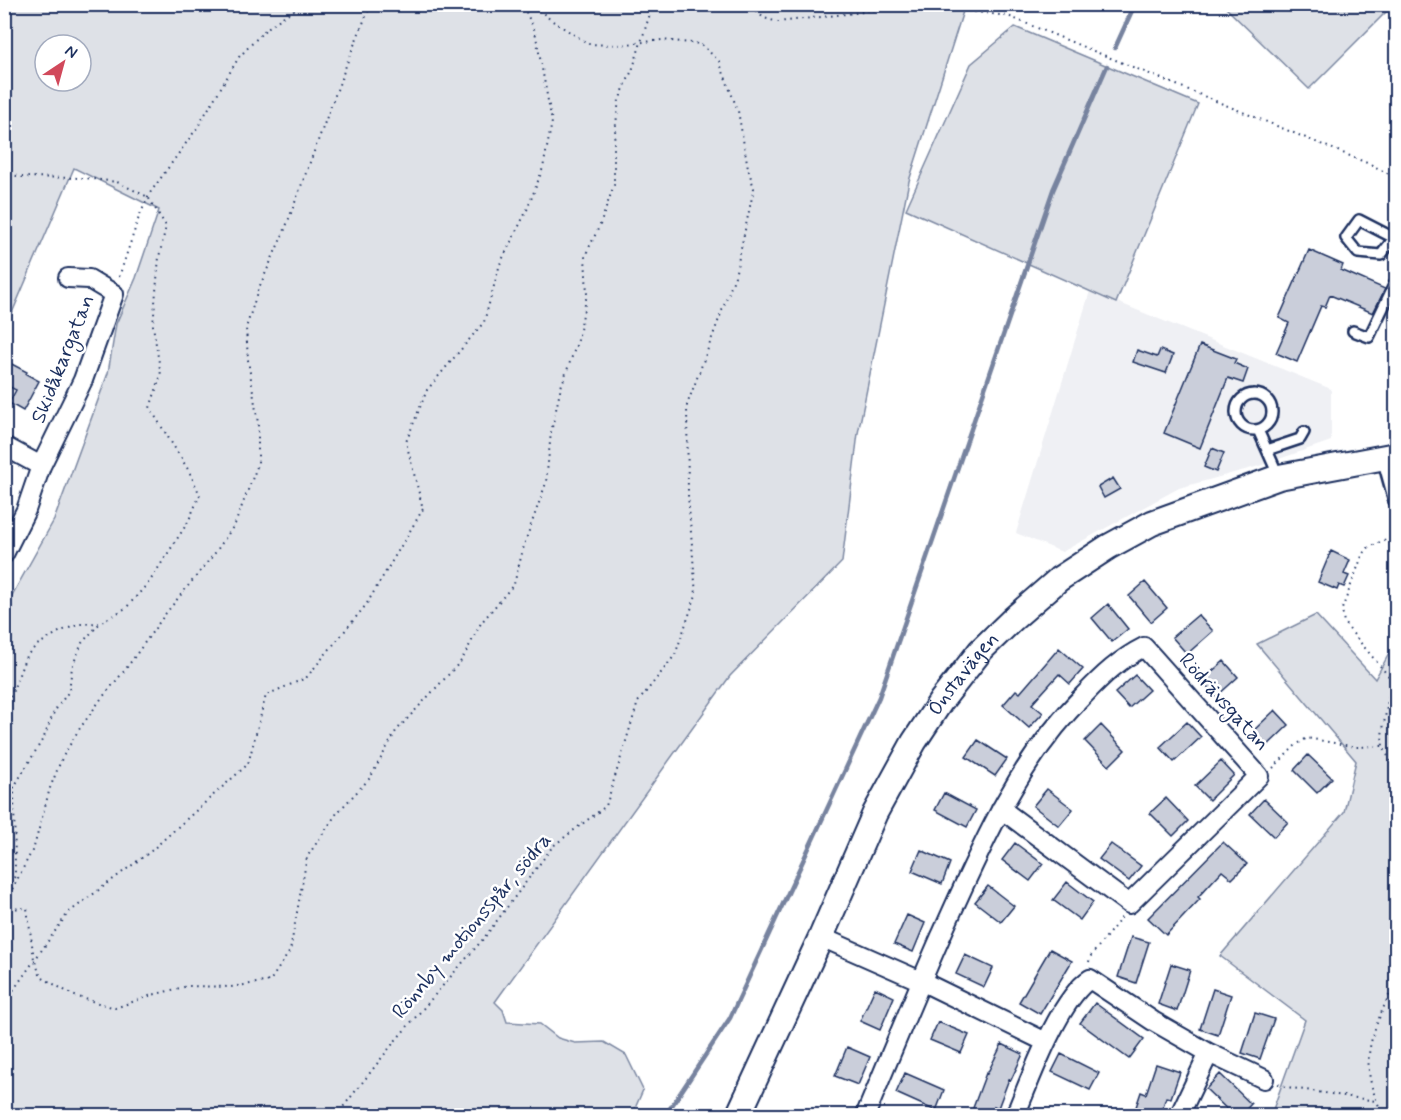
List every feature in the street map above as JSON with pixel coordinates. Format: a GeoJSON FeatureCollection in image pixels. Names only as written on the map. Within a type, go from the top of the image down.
{"type":"FeatureCollection","features":[{"type":"Feature","properties":{"kind":"street","name":"Skidåkargatan"},"geometry":{"type":"LineString","coordinates":[[4,554],[26,510],[41,466],[83,380],[114,294],[89,279],[68,278]]}},
{"type":"Feature","properties":{"kind":"street"},"geometry":{"type":"LineString","coordinates":[[4,446],[41,466]]}},
{"type":"Feature","properties":{"kind":"street","name":"Önstavägen"},"geometry":{"type":"LineString","coordinates":[[738,1116],[874,813],[914,742],[941,701],[981,650],[1059,579],[1108,547],[1152,523],[1279,477],[1389,456]]}},
{"type":"Feature","properties":{"kind":"street","name":"Rödrävsgatan"},"geometry":{"type":"LineString","coordinates":[[865,1116],[974,862],[1018,777],[1065,714],[1104,674],[1126,656],[1144,647],[1259,776],[1129,904]]}},
{"type":"Feature","properties":{"kind":"street"},"geometry":{"type":"LineString","coordinates":[[1001,809],[1129,904]]}},
{"type":"Feature","properties":{"kind":"street"},"geometry":{"type":"LineString","coordinates":[[820,937],[921,981],[1046,1042]]}},
{"type":"Feature","properties":{"kind":"street"},"geometry":{"type":"LineString","coordinates":[[1015,1116],[1046,1042],[1082,984],[1090,979],[1153,1021],[1209,1053],[1264,1079]]}},
{"type":"Feature","properties":{"kind":"street"},"geometry":{"type":"LineString","coordinates":[[1179,1116],[1209,1053]]}},
{"type":"Feature","properties":{"kind":"lane"},"geometry":{"type":"LineString","coordinates":[[1359,220],[1395,239],[1381,255],[1358,253],[1346,238],[1359,220]]}},
{"type":"Feature","properties":{"kind":"lane"},"geometry":{"type":"LineString","coordinates":[[1353,331],[1369,337],[1396,281]]}},
{"type":"Feature","properties":{"kind":"lane"},"geometry":{"type":"LineString","coordinates":[[1261,394],[1271,404],[1272,418],[1268,425],[1258,430],[1248,429],[1237,420],[1237,405],[1246,395],[1261,394]]}},
{"type":"Feature","properties":{"kind":"lane"},"geometry":{"type":"LineString","coordinates":[[1258,430],[1279,477]]}},
{"type":"Feature","properties":{"kind":"lane"},"geometry":{"type":"LineString","coordinates":[[1267,450],[1300,439],[1304,432]]}},
{"type":"Feature","properties":{"kind":"lane"},"geometry":{"type":"LineString","coordinates":[[1389,456],[1394,501]]}},
{"type":"Feature","properties":{"kind":"path"},"geometry":{"type":"LineString","coordinates":[[114,294],[139,217],[148,197],[197,128],[239,57],[266,28],[305,4]]}},
{"type":"Feature","properties":{"kind":"path"},"geometry":{"type":"LineString","coordinates":[[371,4],[284,232],[258,290],[246,328],[248,360],[258,423],[258,464],[235,524],[216,553],[178,598],[78,731],[62,758],[50,788],[34,847],[4,907],[27,908],[34,959],[41,977],[75,996],[115,1008],[152,994],[188,986],[231,987],[270,981],[290,951],[307,857],[337,813],[370,778],[396,731],[462,660],[482,623],[513,584],[546,483],[551,432],[558,398],[578,340],[587,294],[585,256],[600,225],[614,185],[614,140],[619,100],[633,68],[653,4]]}},
{"type":"Feature","properties":{"kind":"path"},"geometry":{"type":"LineString","coordinates":[[4,998],[12,992],[68,913],[152,851],[248,764],[266,695],[306,678],[366,605],[423,509],[406,442],[428,390],[484,322],[500,264],[527,210],[543,168],[552,122],[535,31],[522,4]]}},
{"type":"Feature","properties":{"kind":"path","name":"Rönnby motionsspår, södra"},"geometry":{"type":"LineString","coordinates":[[336,1116],[395,1041],[484,938],[553,846],[606,806],[638,702],[675,655],[696,594],[688,495],[687,405],[735,276],[754,188],[748,168],[738,111],[719,61],[701,44],[662,40],[618,45],[589,44],[551,20],[532,4]]}},
{"type":"Feature","properties":{"kind":"path"},"geometry":{"type":"LineString","coordinates":[[747,4],[764,18],[778,22],[905,7],[1008,16],[1372,165],[1396,178]]}},
{"type":"Feature","properties":{"kind":"path"},"geometry":{"type":"LineString","coordinates":[[881,10],[885,4]]}},
{"type":"Feature","properties":{"kind":"path"},"geometry":{"type":"LineString","coordinates":[[4,174],[52,179],[85,178],[117,183],[148,197],[166,226],[159,257],[153,326],[161,375],[150,408],[184,462],[200,495],[188,522],[150,581],[126,608],[100,623],[82,643],[72,667],[69,692],[54,712],[44,738],[14,787],[15,876],[4,893]]}},
{"type":"Feature","properties":{"kind":"path"},"geometry":{"type":"LineString","coordinates":[[1391,680],[1344,622],[1342,609],[1362,556],[1368,548],[1396,534]]}},
{"type":"Feature","properties":{"kind":"path"},"geometry":{"type":"LineString","coordinates":[[4,714],[26,656],[37,645],[61,631],[80,624],[100,623]]}},
{"type":"Feature","properties":{"kind":"path"},"geometry":{"type":"LineString","coordinates":[[1396,655],[1382,735],[1383,746],[1396,773]]}},
{"type":"Feature","properties":{"kind":"path"},"geometry":{"type":"LineString","coordinates":[[1391,680],[1396,680]]}},
{"type":"Feature","properties":{"kind":"path"},"geometry":{"type":"LineString","coordinates":[[1259,776],[1269,772],[1296,745],[1307,738],[1348,746],[1383,746]]}},
{"type":"Feature","properties":{"kind":"path"},"geometry":{"type":"LineString","coordinates":[[1090,979],[1087,974],[1090,957],[1122,917],[1129,904]]}},
{"type":"Feature","properties":{"kind":"path"},"geometry":{"type":"LineString","coordinates":[[1384,1116],[1376,1101],[1368,1071],[1371,1039],[1396,980]]}},
{"type":"Feature","properties":{"kind":"path"},"geometry":{"type":"LineString","coordinates":[[1264,1079],[1292,1088],[1376,1101]]}},
{"type":"Feature","properties":{"kind":"shaded area"},"geometry":{"type":"Polygon","coordinates":[[[5,4],[965,5],[909,181],[858,433],[842,562],[730,676],[495,1002],[503,1010],[507,1022],[540,1024],[558,1038],[575,1043],[604,1042],[626,1055],[643,1090],[632,1115],[5,1115],[5,608],[54,520],[108,373],[116,324],[136,278],[159,210],[74,168],[9,320],[5,318],[5,4]]]}},
{"type":"Feature","properties":{"kind":"shaded area"},"geometry":{"type":"Polygon","coordinates":[[[1223,5],[1393,5],[1309,89],[1223,5]]]}},
{"type":"Feature","properties":{"kind":"shaded area"},"geometry":{"type":"Polygon","coordinates":[[[1015,27],[1198,104],[1116,303],[906,209],[971,64],[1015,27]]]}},
{"type":"Feature","properties":{"kind":"shaded area"},"geometry":{"type":"Polygon","coordinates":[[[1090,291],[1331,389],[1331,441],[1259,466],[1179,488],[1062,552],[1016,533],[1090,291]]]}},
{"type":"Feature","properties":{"kind":"shaded area"},"geometry":{"type":"Polygon","coordinates":[[[1316,615],[1375,679],[1396,641],[1396,1115],[1271,1115],[1305,1020],[1220,956],[1344,812],[1356,761],[1257,644],[1316,615]]]}},
{"type":"Feature","properties":{"kind":"building"},"geometry":{"type":"Polygon","coordinates":[[[1309,250],[1343,265],[1341,270],[1385,289],[1373,313],[1330,295],[1325,307],[1321,306],[1297,362],[1276,353],[1289,323],[1279,318],[1309,250]]]}},
{"type":"Feature","properties":{"kind":"building"},"geometry":{"type":"Polygon","coordinates":[[[1200,345],[1236,359],[1234,363],[1248,369],[1243,383],[1228,378],[1200,448],[1164,433],[1200,345]]]}},
{"type":"Feature","properties":{"kind":"building"},"geometry":{"type":"Polygon","coordinates":[[[1137,350],[1157,357],[1160,350],[1173,355],[1166,373],[1133,362],[1137,350]]]}},
{"type":"Feature","properties":{"kind":"building"},"geometry":{"type":"Polygon","coordinates":[[[4,360],[39,381],[23,411],[9,403],[16,390],[4,384],[4,360]]]}},
{"type":"Feature","properties":{"kind":"building"},"geometry":{"type":"Polygon","coordinates":[[[1212,448],[1224,453],[1216,472],[1204,467],[1212,448]]]}},
{"type":"Feature","properties":{"kind":"building"},"geometry":{"type":"Polygon","coordinates":[[[1113,478],[1120,489],[1104,498],[1098,487],[1113,478]]]}},
{"type":"Feature","properties":{"kind":"building"},"geometry":{"type":"Polygon","coordinates":[[[1331,551],[1350,560],[1344,574],[1349,576],[1344,587],[1339,585],[1337,590],[1318,582],[1331,551]]]}},
{"type":"Feature","properties":{"kind":"building"},"geometry":{"type":"Polygon","coordinates":[[[1145,582],[1167,608],[1151,622],[1129,596],[1145,582]]]}},
{"type":"Feature","properties":{"kind":"building"},"geometry":{"type":"Polygon","coordinates":[[[1108,604],[1128,629],[1112,642],[1092,618],[1108,604]]]}},
{"type":"Feature","properties":{"kind":"building"},"geometry":{"type":"Polygon","coordinates":[[[1198,615],[1213,631],[1187,654],[1172,637],[1198,615]]]}},
{"type":"Feature","properties":{"kind":"building"},"geometry":{"type":"Polygon","coordinates":[[[1059,648],[1083,669],[1070,684],[1059,674],[1032,704],[1043,713],[1029,728],[1003,705],[1016,690],[1020,693],[1059,648]]]}},
{"type":"Feature","properties":{"kind":"building"},"geometry":{"type":"Polygon","coordinates":[[[1224,661],[1238,677],[1216,697],[1202,680],[1224,661]]]}},
{"type":"Feature","properties":{"kind":"building"},"geometry":{"type":"Polygon","coordinates":[[[1135,675],[1149,690],[1129,708],[1115,693],[1135,675]]]}},
{"type":"Feature","properties":{"kind":"building"},"geometry":{"type":"Polygon","coordinates":[[[1275,710],[1289,725],[1265,748],[1251,733],[1275,710]]]}},
{"type":"Feature","properties":{"kind":"building"},"geometry":{"type":"Polygon","coordinates":[[[1187,722],[1201,737],[1174,762],[1160,747],[1187,722]]]}},
{"type":"Feature","properties":{"kind":"building"},"geometry":{"type":"Polygon","coordinates":[[[1101,725],[1125,750],[1109,766],[1085,741],[1101,725]]]}},
{"type":"Feature","properties":{"kind":"building"},"geometry":{"type":"Polygon","coordinates":[[[978,740],[1007,759],[995,776],[966,757],[978,740]]]}},
{"type":"Feature","properties":{"kind":"building"},"geometry":{"type":"Polygon","coordinates":[[[1308,755],[1332,778],[1317,793],[1294,770],[1308,755]]]}},
{"type":"Feature","properties":{"kind":"building"},"geometry":{"type":"Polygon","coordinates":[[[1221,761],[1234,775],[1209,800],[1195,786],[1221,761]]]}},
{"type":"Feature","properties":{"kind":"building"},"geometry":{"type":"Polygon","coordinates":[[[1047,789],[1073,809],[1059,826],[1033,806],[1047,789]]]}},
{"type":"Feature","properties":{"kind":"building"},"geometry":{"type":"Polygon","coordinates":[[[944,793],[976,810],[967,827],[935,810],[944,793]]]}},
{"type":"Feature","properties":{"kind":"building"},"geometry":{"type":"Polygon","coordinates":[[[1166,798],[1188,821],[1173,836],[1150,813],[1166,798]]]}},
{"type":"Feature","properties":{"kind":"building"},"geometry":{"type":"Polygon","coordinates":[[[1264,799],[1288,822],[1274,837],[1250,814],[1264,799]]]}},
{"type":"Feature","properties":{"kind":"building"},"geometry":{"type":"Polygon","coordinates":[[[1223,842],[1247,864],[1232,879],[1222,871],[1198,897],[1200,899],[1166,935],[1148,918],[1223,842]]]}},
{"type":"Feature","properties":{"kind":"building"},"geometry":{"type":"Polygon","coordinates":[[[1015,843],[1043,864],[1030,881],[1002,860],[1015,843]]]}},
{"type":"Feature","properties":{"kind":"building"},"geometry":{"type":"Polygon","coordinates":[[[1111,844],[1141,866],[1129,881],[1099,859],[1111,844]]]}},
{"type":"Feature","properties":{"kind":"building"},"geometry":{"type":"Polygon","coordinates":[[[921,850],[950,863],[942,884],[912,871],[921,850]]]}},
{"type":"Feature","properties":{"kind":"building"},"geometry":{"type":"Polygon","coordinates":[[[1067,882],[1093,902],[1080,920],[1053,900],[1067,882]]]}},
{"type":"Feature","properties":{"kind":"building"},"geometry":{"type":"Polygon","coordinates":[[[988,886],[1014,906],[1001,922],[975,902],[988,886]]]}},
{"type":"Feature","properties":{"kind":"building"},"geometry":{"type":"Polygon","coordinates":[[[907,915],[925,923],[913,952],[894,944],[907,915]]]}},
{"type":"Feature","properties":{"kind":"building"},"geometry":{"type":"Polygon","coordinates":[[[1131,937],[1149,942],[1136,983],[1118,977],[1131,937]]]}},
{"type":"Feature","properties":{"kind":"building"},"geometry":{"type":"Polygon","coordinates":[[[1050,949],[1072,961],[1040,1014],[1019,1002],[1050,949]]]}},
{"type":"Feature","properties":{"kind":"building"},"geometry":{"type":"Polygon","coordinates":[[[965,955],[993,968],[984,987],[956,974],[965,955]]]}},
{"type":"Feature","properties":{"kind":"building"},"geometry":{"type":"Polygon","coordinates":[[[1171,964],[1190,970],[1177,1011],[1158,1004],[1171,964]]]}},
{"type":"Feature","properties":{"kind":"building"},"geometry":{"type":"Polygon","coordinates":[[[875,988],[894,997],[880,1030],[860,1021],[875,988]]]}},
{"type":"Feature","properties":{"kind":"building"},"geometry":{"type":"Polygon","coordinates":[[[1213,989],[1231,995],[1218,1035],[1200,1029],[1213,989]]]}},
{"type":"Feature","properties":{"kind":"building"},"geometry":{"type":"Polygon","coordinates":[[[1095,1003],[1144,1039],[1129,1059],[1080,1023],[1095,1003]]]}},
{"type":"Feature","properties":{"kind":"building"},"geometry":{"type":"Polygon","coordinates":[[[1255,1013],[1274,1019],[1260,1059],[1242,1053],[1255,1013]]]}},
{"type":"Feature","properties":{"kind":"building"},"geometry":{"type":"Polygon","coordinates":[[[938,1022],[969,1035],[961,1053],[930,1040],[938,1022]]]}},
{"type":"Feature","properties":{"kind":"building"},"geometry":{"type":"Polygon","coordinates":[[[1002,1044],[1023,1054],[1011,1080],[1009,1079],[998,1108],[994,1106],[993,1116],[970,1116],[986,1073],[1002,1044]]]}},
{"type":"Feature","properties":{"kind":"building"},"geometry":{"type":"Polygon","coordinates":[[[847,1047],[870,1057],[858,1085],[835,1076],[847,1047]]]}},
{"type":"Feature","properties":{"kind":"building"},"geometry":{"type":"Polygon","coordinates":[[[1061,1054],[1099,1073],[1090,1090],[1052,1072],[1061,1054]]]}},
{"type":"Feature","properties":{"kind":"building"},"geometry":{"type":"Polygon","coordinates":[[[1156,1064],[1180,1072],[1171,1098],[1166,1097],[1160,1116],[1133,1116],[1141,1092],[1146,1094],[1156,1064]]]}},
{"type":"Feature","properties":{"kind":"building"},"geometry":{"type":"Polygon","coordinates":[[[905,1073],[944,1090],[936,1111],[896,1093],[905,1073]]]}},
{"type":"Feature","properties":{"kind":"building"},"geometry":{"type":"Polygon","coordinates":[[[1220,1074],[1251,1104],[1240,1116],[1234,1116],[1206,1089],[1220,1074]]]}},
{"type":"Feature","properties":{"kind":"waterway"},"geometry":{"type":"LineString","coordinates":[[1115,48],[1135,4]]}},
{"type":"Feature","properties":{"kind":"waterway"},"geometry":{"type":"LineString","coordinates":[[665,1116],[730,1018],[879,697],[1053,190],[1107,66]]}}]}
